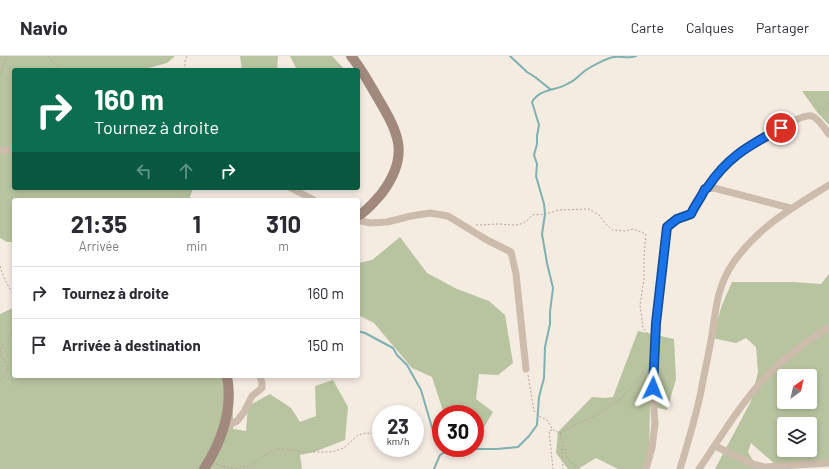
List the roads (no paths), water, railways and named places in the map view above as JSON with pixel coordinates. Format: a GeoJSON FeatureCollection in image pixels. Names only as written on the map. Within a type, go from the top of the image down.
{"type":"FeatureCollection","features":[{"type":"Feature","properties":{"kind":"street"},"geometry":{"type":"LineString","coordinates":[[351,56],[360,68],[394,126],[398,139],[399,153],[395,171],[385,188],[376,200],[360,214]]}},
{"type":"Feature","properties":{"kind":"street"},"geometry":{"type":"LineString","coordinates":[[646,469],[652,448],[655,424],[653,396],[655,342],[660,280],[667,227],[677,219],[691,214],[701,199],[705,189],[717,173],[733,158],[754,142],[791,122],[810,116],[814,117],[829,134]]}},
{"type":"Feature","properties":{"kind":"street"},"geometry":{"type":"LineString","coordinates":[[0,150],[12,150]]}},
{"type":"Feature","properties":{"kind":"street"},"geometry":{"type":"LineString","coordinates":[[680,469],[702,388],[712,336],[714,310],[721,284],[733,263],[758,234],[790,208],[829,185]]}},
{"type":"Feature","properties":{"kind":"street"},"geometry":{"type":"LineString","coordinates":[[707,188],[722,190],[790,208]]}},
{"type":"Feature","properties":{"kind":"street"},"geometry":{"type":"LineString","coordinates":[[295,190],[310,198]]}},
{"type":"Feature","properties":{"kind":"street"},"geometry":{"type":"LineString","coordinates":[[360,220],[370,223],[386,222],[430,213],[448,216],[487,240],[511,252],[516,274],[526,370]]}},
{"type":"Feature","properties":{"kind":"street"},"geometry":{"type":"LineString","coordinates":[[698,469],[744,404],[777,367],[799,348],[829,327]]}},
{"type":"Feature","properties":{"kind":"street"},"geometry":{"type":"LineString","coordinates":[[206,466],[218,444],[223,428],[229,403],[227,378]]}},
{"type":"Feature","properties":{"kind":"street"},"geometry":{"type":"LineString","coordinates":[[223,428],[237,421],[244,412],[252,396],[262,388],[261,378]]}},
{"type":"Feature","properties":{"kind":"street"},"geometry":{"type":"LineString","coordinates":[[715,446],[753,464],[765,467],[829,463]]}},
{"type":"Feature","properties":{"kind":"waterway"},"geometry":{"type":"LineString","coordinates":[[510,56],[527,72],[550,89]]}},
{"type":"Feature","properties":{"kind":"waterway"},"geometry":{"type":"LineString","coordinates":[[434,469],[440,455],[445,452],[463,449],[497,449],[518,447],[537,425],[539,397],[544,378],[545,347],[550,324],[553,288],[542,234],[545,214],[544,204],[536,176],[537,164],[534,155],[539,125],[532,102],[539,94],[564,86],[586,70],[604,60],[614,57],[636,56]]}},
{"type":"Feature","properties":{"kind":"waterway"},"geometry":{"type":"LineString","coordinates":[[360,332],[393,348],[397,355],[407,365],[421,390],[432,428]]}}]}
